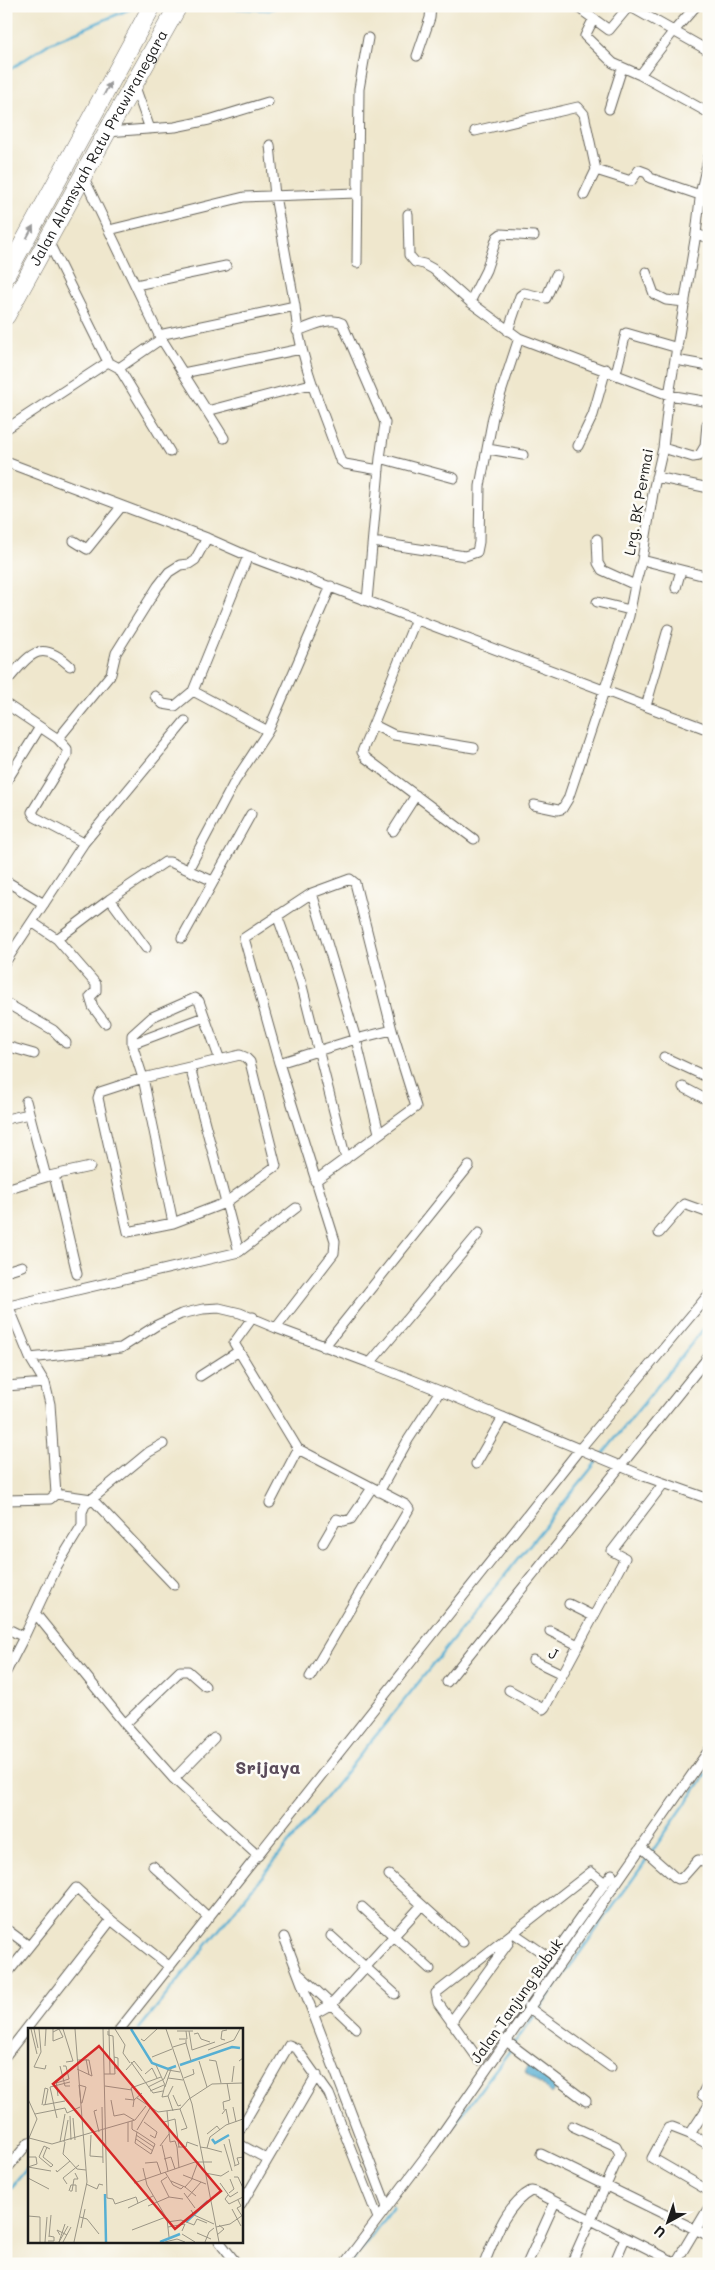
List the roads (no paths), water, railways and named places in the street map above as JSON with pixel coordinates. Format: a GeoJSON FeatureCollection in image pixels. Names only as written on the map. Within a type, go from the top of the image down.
{"type":"FeatureCollection","features":[{"type":"Feature","properties":{"kind":"highway","name":"Jalan Alamsyah Ratu Prawiranegara"},"geometry":{"type":"LineString","coordinates":[[6,274],[150,8]]}},
{"type":"Feature","properties":{"kind":"highway","name":"Jalan Alamsyah Ratu Prawiranegara"},"geometry":{"type":"LineString","coordinates":[[6,316],[176,11]]}},
{"type":"Feature","properties":{"kind":"street"},"geometry":{"type":"LineString","coordinates":[[417,56],[430,18],[431,6]]}},
{"type":"Feature","properties":{"kind":"street"},"geometry":{"type":"LineString","coordinates":[[576,6],[609,30],[629,6],[709,51]]}},
{"type":"Feature","properties":{"kind":"street"},"geometry":{"type":"LineString","coordinates":[[640,75],[696,6]]}},
{"type":"Feature","properties":{"kind":"street"},"geometry":{"type":"LineString","coordinates":[[593,20],[585,36],[606,58],[709,113]]}},
{"type":"Feature","properties":{"kind":"street"},"geometry":{"type":"LineString","coordinates":[[357,263],[359,89],[368,38]]}},
{"type":"Feature","properties":{"kind":"street"},"geometry":{"type":"LineString","coordinates":[[609,109],[622,68]]}},
{"type":"Feature","properties":{"kind":"street"},"geometry":{"type":"LineString","coordinates":[[134,84],[150,129]]}},
{"type":"Feature","properties":{"kind":"street"},"geometry":{"type":"LineString","coordinates":[[107,132],[150,129],[209,120],[268,102]]}},
{"type":"Feature","properties":{"kind":"street"},"geometry":{"type":"LineString","coordinates":[[475,131],[578,107],[584,114],[596,170],[584,195]]}},
{"type":"Feature","properties":{"kind":"street"},"geometry":{"type":"LineString","coordinates":[[270,145],[275,196],[295,306],[297,331],[311,384],[340,460],[346,464],[379,470]]}},
{"type":"Feature","properties":{"kind":"street","name":"Lrg. BK Permai"},"geometry":{"type":"LineString","coordinates":[[534,805],[558,810],[564,806],[605,690],[630,610],[634,585],[642,560],[656,477],[663,448],[669,395],[708,159]]}},
{"type":"Feature","properties":{"kind":"street"},"geometry":{"type":"LineString","coordinates":[[596,170],[631,182],[638,170],[647,173],[650,178],[703,192]]}},
{"type":"Feature","properties":{"kind":"street"},"geometry":{"type":"LineString","coordinates":[[83,176],[160,337],[224,438]]}},
{"type":"Feature","properties":{"kind":"street"},"geometry":{"type":"LineString","coordinates":[[109,230],[244,197],[357,193]]}},
{"type":"Feature","properties":{"kind":"street"},"geometry":{"type":"LineString","coordinates":[[408,214],[409,256],[411,260],[433,269],[470,302],[519,338],[616,373],[669,395],[709,402]]}},
{"type":"Feature","properties":{"kind":"street"},"geometry":{"type":"LineString","coordinates":[[470,302],[486,270],[497,236],[501,234],[534,236]]}},
{"type":"Feature","properties":{"kind":"street"},"geometry":{"type":"LineString","coordinates":[[696,234],[709,238]]}},
{"type":"Feature","properties":{"kind":"street"},"geometry":{"type":"LineString","coordinates":[[48,241],[108,362],[119,368],[170,452]]}},
{"type":"Feature","properties":{"kind":"street"},"geometry":{"type":"LineString","coordinates":[[136,285],[226,266]]}},
{"type":"Feature","properties":{"kind":"street"},"geometry":{"type":"LineString","coordinates":[[646,272],[654,294],[666,300],[685,302]]}},
{"type":"Feature","properties":{"kind":"street"},"geometry":{"type":"LineString","coordinates":[[508,331],[520,296],[524,293],[546,298],[556,275]]}},
{"type":"Feature","properties":{"kind":"street"},"geometry":{"type":"LineString","coordinates":[[119,368],[160,337],[295,306]]}},
{"type":"Feature","properties":{"kind":"street"},"geometry":{"type":"LineString","coordinates":[[297,331],[329,321],[335,320],[342,323],[383,414],[385,423],[367,601]]}},
{"type":"Feature","properties":{"kind":"street"},"geometry":{"type":"LineString","coordinates":[[616,373],[626,333],[678,348]]}},
{"type":"Feature","properties":{"kind":"street"},"geometry":{"type":"LineString","coordinates":[[373,542],[465,556],[477,552],[479,542],[480,486],[493,417],[519,338]]}},
{"type":"Feature","properties":{"kind":"street"},"geometry":{"type":"LineString","coordinates":[[183,373],[301,349]]}},
{"type":"Feature","properties":{"kind":"street"},"geometry":{"type":"LineString","coordinates":[[676,360],[709,366]]}},
{"type":"Feature","properties":{"kind":"street"},"geometry":{"type":"LineString","coordinates":[[6,429],[108,362]]}},
{"type":"Feature","properties":{"kind":"street"},"geometry":{"type":"LineString","coordinates":[[578,446],[593,415],[606,370]]}},
{"type":"Feature","properties":{"kind":"street"},"geometry":{"type":"LineString","coordinates":[[207,411],[311,384]]}},
{"type":"Feature","properties":{"kind":"street"},"geometry":{"type":"LineString","coordinates":[[663,448],[693,457],[699,456],[705,446],[707,424]]}},
{"type":"Feature","properties":{"kind":"street"},"geometry":{"type":"LineString","coordinates":[[488,449],[523,456]]}},
{"type":"Feature","properties":{"kind":"street"},"geometry":{"type":"LineString","coordinates":[[380,458],[454,478]]}},
{"type":"Feature","properties":{"kind":"street"},"geometry":{"type":"LineString","coordinates":[[6,462],[207,538],[248,556],[709,730]]}},
{"type":"Feature","properties":{"kind":"street"},"geometry":{"type":"LineString","coordinates":[[656,477],[709,488]]}},
{"type":"Feature","properties":{"kind":"street"},"geometry":{"type":"LineString","coordinates":[[74,541],[85,549],[88,548],[121,506]]}},
{"type":"Feature","properties":{"kind":"street"},"geometry":{"type":"LineString","coordinates":[[58,739],[110,676],[116,653],[158,586],[169,572],[180,565],[189,564],[195,560],[207,538]]}},
{"type":"Feature","properties":{"kind":"street"},"geometry":{"type":"LineString","coordinates":[[596,539],[598,563],[602,570],[634,585]]}},
{"type":"Feature","properties":{"kind":"street"},"geometry":{"type":"LineString","coordinates":[[155,696],[163,704],[176,706],[193,691],[248,556]]}},
{"type":"Feature","properties":{"kind":"street"},"geometry":{"type":"LineString","coordinates":[[642,560],[709,577]]}},
{"type":"Feature","properties":{"kind":"street"},"geometry":{"type":"LineString","coordinates":[[676,588],[681,570]]}},
{"type":"Feature","properties":{"kind":"street"},"geometry":{"type":"LineString","coordinates":[[188,870],[235,781],[268,731],[331,586]]}},
{"type":"Feature","properties":{"kind":"street"},"geometry":{"type":"LineString","coordinates":[[597,602],[630,610]]}},
{"type":"Feature","properties":{"kind":"street"},"geometry":{"type":"LineString","coordinates":[[416,619],[374,725],[363,747],[364,755],[474,839]]}},
{"type":"Feature","properties":{"kind":"street"},"geometry":{"type":"LineString","coordinates":[[646,706],[668,629]]}},
{"type":"Feature","properties":{"kind":"street"},"geometry":{"type":"LineString","coordinates":[[6,682],[32,653],[41,650],[50,651],[70,666]]}},
{"type":"Feature","properties":{"kind":"street"},"geometry":{"type":"LineString","coordinates":[[193,691],[268,731]]}},
{"type":"Feature","properties":{"kind":"street"},"geometry":{"type":"LineString","coordinates":[[6,704],[58,739],[67,749],[67,755],[32,812],[35,817],[84,843]]}},
{"type":"Feature","properties":{"kind":"street"},"geometry":{"type":"LineString","coordinates":[[6,961],[84,843],[185,720]]}},
{"type":"Feature","properties":{"kind":"street"},"geometry":{"type":"LineString","coordinates":[[374,725],[394,735],[474,748]]}},
{"type":"Feature","properties":{"kind":"street"},"geometry":{"type":"LineString","coordinates":[[6,782],[40,728]]}},
{"type":"Feature","properties":{"kind":"street"},"geometry":{"type":"LineString","coordinates":[[393,831],[416,795]]}},
{"type":"Feature","properties":{"kind":"street"},"geometry":{"type":"LineString","coordinates":[[182,938],[251,814]]}},
{"type":"Feature","properties":{"kind":"street"},"geometry":{"type":"LineString","coordinates":[[58,939],[110,899],[163,863],[168,862],[213,881]]}},
{"type":"Feature","properties":{"kind":"street"},"geometry":{"type":"LineString","coordinates":[[276,1328],[335,1250],[335,1241],[315,1180],[279,1063],[244,939],[247,933],[312,893],[350,880],[355,883],[392,1030],[416,1106],[315,1180]]}},
{"type":"Feature","properties":{"kind":"street"},"geometry":{"type":"LineString","coordinates":[[6,881],[44,904]]}},
{"type":"Feature","properties":{"kind":"street"},"geometry":{"type":"LineString","coordinates":[[312,893],[356,1039],[379,1133]]}},
{"type":"Feature","properties":{"kind":"street"},"geometry":{"type":"LineString","coordinates":[[110,899],[146,948]]}},
{"type":"Feature","properties":{"kind":"street"},"geometry":{"type":"LineString","coordinates":[[277,915],[300,982],[346,1159]]}},
{"type":"Feature","properties":{"kind":"street"},"geometry":{"type":"LineString","coordinates":[[32,922],[58,939],[96,984],[96,991],[90,997],[90,1002],[105,1023]]}},
{"type":"Feature","properties":{"kind":"street"},"geometry":{"type":"LineString","coordinates":[[173,1223],[143,1078],[132,1044],[133,1034],[152,1017],[194,998],[199,1001],[220,1060]]}},
{"type":"Feature","properties":{"kind":"street"},"geometry":{"type":"LineString","coordinates":[[6,1003],[53,1030],[66,1043]]}},
{"type":"Feature","properties":{"kind":"street"},"geometry":{"type":"LineString","coordinates":[[132,1044],[204,1017]]}},
{"type":"Feature","properties":{"kind":"street"},"geometry":{"type":"LineString","coordinates":[[279,1063],[318,1050],[392,1030]]}},
{"type":"Feature","properties":{"kind":"street"},"geometry":{"type":"LineString","coordinates":[[6,1046],[34,1054]]}},
{"type":"Feature","properties":{"kind":"street"},"geometry":{"type":"LineString","coordinates":[[240,1055],[245,1056],[250,1062],[277,1163],[275,1167],[226,1203],[173,1223],[128,1232],[98,1098],[102,1090],[143,1078],[220,1060],[240,1055]]}},
{"type":"Feature","properties":{"kind":"street"},"geometry":{"type":"LineString","coordinates":[[664,1057],[709,1078]]}},
{"type":"Feature","properties":{"kind":"street"},"geometry":{"type":"LineString","coordinates":[[190,1067],[239,1252]]}},
{"type":"Feature","properties":{"kind":"street"},"geometry":{"type":"LineString","coordinates":[[683,1087],[709,1101]]}},
{"type":"Feature","properties":{"kind":"street"},"geometry":{"type":"LineString","coordinates":[[26,1101],[50,1176],[77,1274]]}},
{"type":"Feature","properties":{"kind":"street"},"geometry":{"type":"LineString","coordinates":[[6,1119],[29,1114]]}},
{"type":"Feature","properties":{"kind":"street"},"geometry":{"type":"LineString","coordinates":[[324,1347],[469,1166]]}},
{"type":"Feature","properties":{"kind":"street"},"geometry":{"type":"LineString","coordinates":[[6,1189],[90,1167]]}},
{"type":"Feature","properties":{"kind":"street"},"geometry":{"type":"LineString","coordinates":[[659,1233],[684,1204],[709,1213]]}},
{"type":"Feature","properties":{"kind":"street"},"geometry":{"type":"LineString","coordinates":[[56,1494],[50,1404],[45,1383],[30,1358],[7,1303],[239,1252],[296,1208]]}},
{"type":"Feature","properties":{"kind":"street"},"geometry":{"type":"LineString","coordinates":[[370,1363],[479,1233]]}},
{"type":"Feature","properties":{"kind":"street"},"geometry":{"type":"LineString","coordinates":[[6,1271],[22,1266]]}},
{"type":"Feature","properties":{"kind":"street"},"geometry":{"type":"LineString","coordinates":[[121,2028],[709,1294]]}},
{"type":"Feature","properties":{"kind":"street"},"geometry":{"type":"LineString","coordinates":[[30,1358],[121,1348],[157,1325],[181,1314],[203,1309],[219,1308],[253,1317],[324,1347],[440,1391],[582,1451],[709,1499]]}},
{"type":"Feature","properties":{"kind":"street"},"geometry":{"type":"LineString","coordinates":[[253,1317],[234,1341],[298,1449],[406,1505],[408,1512],[310,1677]]}},
{"type":"Feature","properties":{"kind":"street"},"geometry":{"type":"LineString","coordinates":[[200,1376],[239,1350]]}},
{"type":"Feature","properties":{"kind":"street"},"geometry":{"type":"LineString","coordinates":[[447,1682],[617,1464],[709,1356]]}},
{"type":"Feature","properties":{"kind":"street"},"geometry":{"type":"LineString","coordinates":[[6,1386],[45,1383]]}},
{"type":"Feature","properties":{"kind":"street"},"geometry":{"type":"LineString","coordinates":[[322,1543],[337,1519],[344,1521],[351,1519],[376,1490],[440,1391]]}},
{"type":"Feature","properties":{"kind":"street"},"geometry":{"type":"LineString","coordinates":[[476,1464],[503,1417]]}},
{"type":"Feature","properties":{"kind":"street"},"geometry":{"type":"LineString","coordinates":[[6,1672],[57,1566],[82,1525],[82,1512],[85,1505],[149,1452],[163,1444]]}},
{"type":"Feature","properties":{"kind":"street"},"geometry":{"type":"LineString","coordinates":[[270,1503],[298,1449]]}},
{"type":"Feature","properties":{"kind":"street"},"geometry":{"type":"LineString","coordinates":[[509,1690],[543,1708],[625,1558],[612,1551],[664,1483]]}},
{"type":"Feature","properties":{"kind":"street"},"geometry":{"type":"LineString","coordinates":[[6,1500],[50,1499],[56,1494],[92,1499],[174,1585]]}},
{"type":"Feature","properties":{"kind":"street"},"geometry":{"type":"LineString","coordinates":[[569,1604],[593,1616]]}},
{"type":"Feature","properties":{"kind":"street"},"geometry":{"type":"LineString","coordinates":[[35,1613],[125,1724],[174,1779],[258,1856]]}},
{"type":"Feature","properties":{"kind":"street"},"geometry":{"type":"LineString","coordinates":[[6,1628],[24,1637]]}},
{"type":"Feature","properties":{"kind":"street"},"geometry":{"type":"LineString","coordinates":[[550,1631],[578,1645]]}},
{"type":"Feature","properties":{"kind":"street","name":"J"},"geometry":{"type":"LineString","coordinates":[[532,1660],[562,1674]]}},
{"type":"Feature","properties":{"kind":"street"},"geometry":{"type":"LineString","coordinates":[[125,1724],[180,1671],[188,1671],[204,1686]]}},
{"type":"Feature","properties":{"kind":"street"},"geometry":{"type":"LineString","coordinates":[[174,1779],[214,1738]]}},
{"type":"Feature","properties":{"kind":"street","name":"Jalan Tanjung Bubuk"},"geometry":{"type":"LineString","coordinates":[[344,2264],[434,2145],[531,2009],[556,1968],[617,1884],[645,1851],[709,1750]]}},
{"type":"Feature","properties":{"kind":"street"},"geometry":{"type":"LineString","coordinates":[[645,1851],[672,1877],[679,1880],[698,1860],[709,1862]]}},
{"type":"Feature","properties":{"kind":"street"},"geometry":{"type":"LineString","coordinates":[[153,1866],[209,1918]]}},
{"type":"Feature","properties":{"kind":"street"},"geometry":{"type":"LineString","coordinates":[[609,1878],[479,2060],[436,1999],[438,1990],[515,1934],[591,1872],[609,1878],[617,1884]]}},
{"type":"Feature","properties":{"kind":"street"},"geometry":{"type":"LineString","coordinates":[[389,1875],[463,1942]]}},
{"type":"Feature","properties":{"kind":"street"},"geometry":{"type":"LineString","coordinates":[[6,1975],[76,1888],[111,1920],[170,1967]]}},
{"type":"Feature","properties":{"kind":"street"},"geometry":{"type":"LineString","coordinates":[[314,2014],[332,2004],[422,1905]]}},
{"type":"Feature","properties":{"kind":"street"},"geometry":{"type":"LineString","coordinates":[[362,1907],[430,1969]]}},
{"type":"Feature","properties":{"kind":"street"},"geometry":{"type":"LineString","coordinates":[[6,2055],[111,1920]]}},
{"type":"Feature","properties":{"kind":"street"},"geometry":{"type":"LineString","coordinates":[[6,1929],[29,1946]]}},
{"type":"Feature","properties":{"kind":"street"},"geometry":{"type":"LineString","coordinates":[[515,1934],[549,1960],[556,1968]]}},
{"type":"Feature","properties":{"kind":"street"},"geometry":{"type":"LineString","coordinates":[[451,2022],[515,1934]]}},
{"type":"Feature","properties":{"kind":"street"},"geometry":{"type":"LineString","coordinates":[[332,1936],[395,1994]]}},
{"type":"Feature","properties":{"kind":"street"},"geometry":{"type":"LineString","coordinates":[[284,1937],[387,2207]]}},
{"type":"Feature","properties":{"kind":"street"},"geometry":{"type":"LineString","coordinates":[[298,1973],[356,2028]]}},
{"type":"Feature","properties":{"kind":"street"},"geometry":{"type":"LineString","coordinates":[[531,2009],[611,2067]]}},
{"type":"Feature","properties":{"kind":"street"},"geometry":{"type":"LineString","coordinates":[[507,2042],[586,2102]]}},
{"type":"Feature","properties":{"kind":"street"},"geometry":{"type":"LineString","coordinates":[[242,2126],[290,2045],[301,2052],[329,2094],[378,2218]]}},
{"type":"Feature","properties":{"kind":"street"},"geometry":{"type":"LineString","coordinates":[[242,2203],[317,2075]]}},
{"type":"Feature","properties":{"kind":"street"},"geometry":{"type":"LineString","coordinates":[[707,2085],[702,2095],[709,2100]]}},
{"type":"Feature","properties":{"kind":"street"},"geometry":{"type":"LineString","coordinates":[[690,2134],[709,2105]]}},
{"type":"Feature","properties":{"kind":"street"},"geometry":{"type":"LineString","coordinates":[[571,2264],[620,2158],[620,2150],[609,2142],[572,2126]]}},
{"type":"Feature","properties":{"kind":"street"},"geometry":{"type":"LineString","coordinates":[[709,2145],[690,2134],[669,2127],[652,2158],[709,2191]]}},
{"type":"Feature","properties":{"kind":"street"},"geometry":{"type":"LineString","coordinates":[[6,2170],[28,2143]]}},
{"type":"Feature","properties":{"kind":"street"},"geometry":{"type":"LineString","coordinates":[[242,2146],[267,2160]]}},
{"type":"Feature","properties":{"kind":"street"},"geometry":{"type":"LineString","coordinates":[[541,2154],[709,2236]]}},
{"type":"Feature","properties":{"kind":"street"},"geometry":{"type":"LineString","coordinates":[[484,2264],[504,2222],[522,2197],[531,2191],[676,2263],[709,2207]]}},
{"type":"Feature","properties":{"kind":"street"},"geometry":{"type":"LineString","coordinates":[[527,2264],[555,2202]]}},
{"type":"Feature","properties":{"kind":"street"},"geometry":{"type":"LineString","coordinates":[[614,2264],[625,2238]]}},
{"type":"Feature","properties":{"kind":"street"},"geometry":{"type":"LineString","coordinates":[[220,2242],[237,2264]]}},
{"type":"Feature","properties":{"kind":"water"},"geometry":{"type":"Polygon","coordinates":[[[531,2062],[559,2083],[552,2094],[525,2072],[531,2062]]]}},
{"type":"Feature","properties":{"kind":"waterway"},"geometry":{"type":"LineString","coordinates":[[6,72],[50,43],[137,6]]}},
{"type":"Feature","properties":{"kind":"waterway"},"geometry":{"type":"LineString","coordinates":[[185,6],[269,10],[278,6]]}},
{"type":"Feature","properties":{"kind":"waterway"},"geometry":{"type":"LineString","coordinates":[[602,1455],[709,1322]]}},
{"type":"Feature","properties":{"kind":"waterway"},"geometry":{"type":"LineString","coordinates":[[140,2028],[598,1460]]}},
{"type":"Feature","properties":{"kind":"waterway"},"geometry":{"type":"LineString","coordinates":[[651,1853],[709,1770]]}},
{"type":"Feature","properties":{"kind":"waterway"},"geometry":{"type":"LineString","coordinates":[[514,2044],[648,1858]]}},
{"type":"Feature","properties":{"kind":"waterway"},"geometry":{"type":"LineString","coordinates":[[444,2138],[511,2049]]}},
{"type":"Feature","properties":{"kind":"waterway"},"geometry":{"type":"LineString","coordinates":[[6,2194],[28,2167]]}},
{"type":"Feature","properties":{"kind":"waterway"},"geometry":{"type":"LineString","coordinates":[[350,2264],[393,2207]]}},
{"type":"Feature","properties":{"kind":"district","name":"Srijaya"},"geometry":{"type":"Point","coordinates":[268,1768]}}]}
